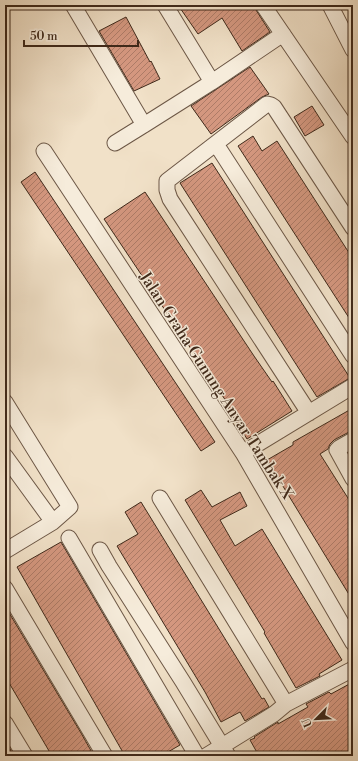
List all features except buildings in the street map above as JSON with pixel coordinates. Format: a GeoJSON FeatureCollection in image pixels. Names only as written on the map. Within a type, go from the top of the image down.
{"type":"FeatureCollection","features":[{"type":"Feature","properties":{"kind":"street"},"geometry":{"type":"LineString","coordinates":[[73,5],[144,125]]}},
{"type":"Feature","properties":{"kind":"street"},"geometry":{"type":"LineString","coordinates":[[165,5],[212,82]]}},
{"type":"Feature","properties":{"kind":"street"},"geometry":{"type":"LineString","coordinates":[[263,5],[353,137]]}},
{"type":"Feature","properties":{"kind":"street"},"geometry":{"type":"LineString","coordinates":[[330,5],[353,50]]}},
{"type":"Feature","properties":{"kind":"street"},"geometry":{"type":"LineString","coordinates":[[115,143],[212,82],[283,34]]}},
{"type":"Feature","properties":{"kind":"street"},"geometry":{"type":"LineString","coordinates":[[309,413],[170,199],[167,190],[167,181],[267,104],[271,105],[274,107],[353,228]]}},
{"type":"Feature","properties":{"kind":"street"},"geometry":{"type":"LineString","coordinates":[[216,144],[353,356]]}},
{"type":"Feature","properties":{"kind":"street","name":"Jalan Graha Gunung Anyar Tambak X"},"geometry":{"type":"LineString","coordinates":[[44,151],[243,453],[353,643]]}},
{"type":"Feature","properties":{"kind":"street"},"geometry":{"type":"LineString","coordinates":[[243,453],[353,386]]}},
{"type":"Feature","properties":{"kind":"street"},"geometry":{"type":"LineString","coordinates":[[5,402],[70,507],[53,522],[5,551]]}},
{"type":"Feature","properties":{"kind":"street"},"geometry":{"type":"LineString","coordinates":[[353,440],[337,450],[353,479]]}},
{"type":"Feature","properties":{"kind":"street"},"geometry":{"type":"LineString","coordinates":[[5,456],[53,522]]}},
{"type":"Feature","properties":{"kind":"street"},"geometry":{"type":"LineString","coordinates":[[160,498],[286,704]]}},
{"type":"Feature","properties":{"kind":"street"},"geometry":{"type":"LineString","coordinates":[[69,538],[162,693],[197,756]]}},
{"type":"Feature","properties":{"kind":"street"},"geometry":{"type":"LineString","coordinates":[[100,550],[182,683],[219,752],[286,704],[353,669]]}},
{"type":"Feature","properties":{"kind":"street"},"geometry":{"type":"LineString","coordinates":[[5,588],[105,756]]}},
{"type":"Feature","properties":{"kind":"street"},"geometry":{"type":"LineString","coordinates":[[162,693],[182,683]]}},
{"type":"Feature","properties":{"kind":"street"},"geometry":{"type":"LineString","coordinates":[[5,723],[25,756]]}}]}
